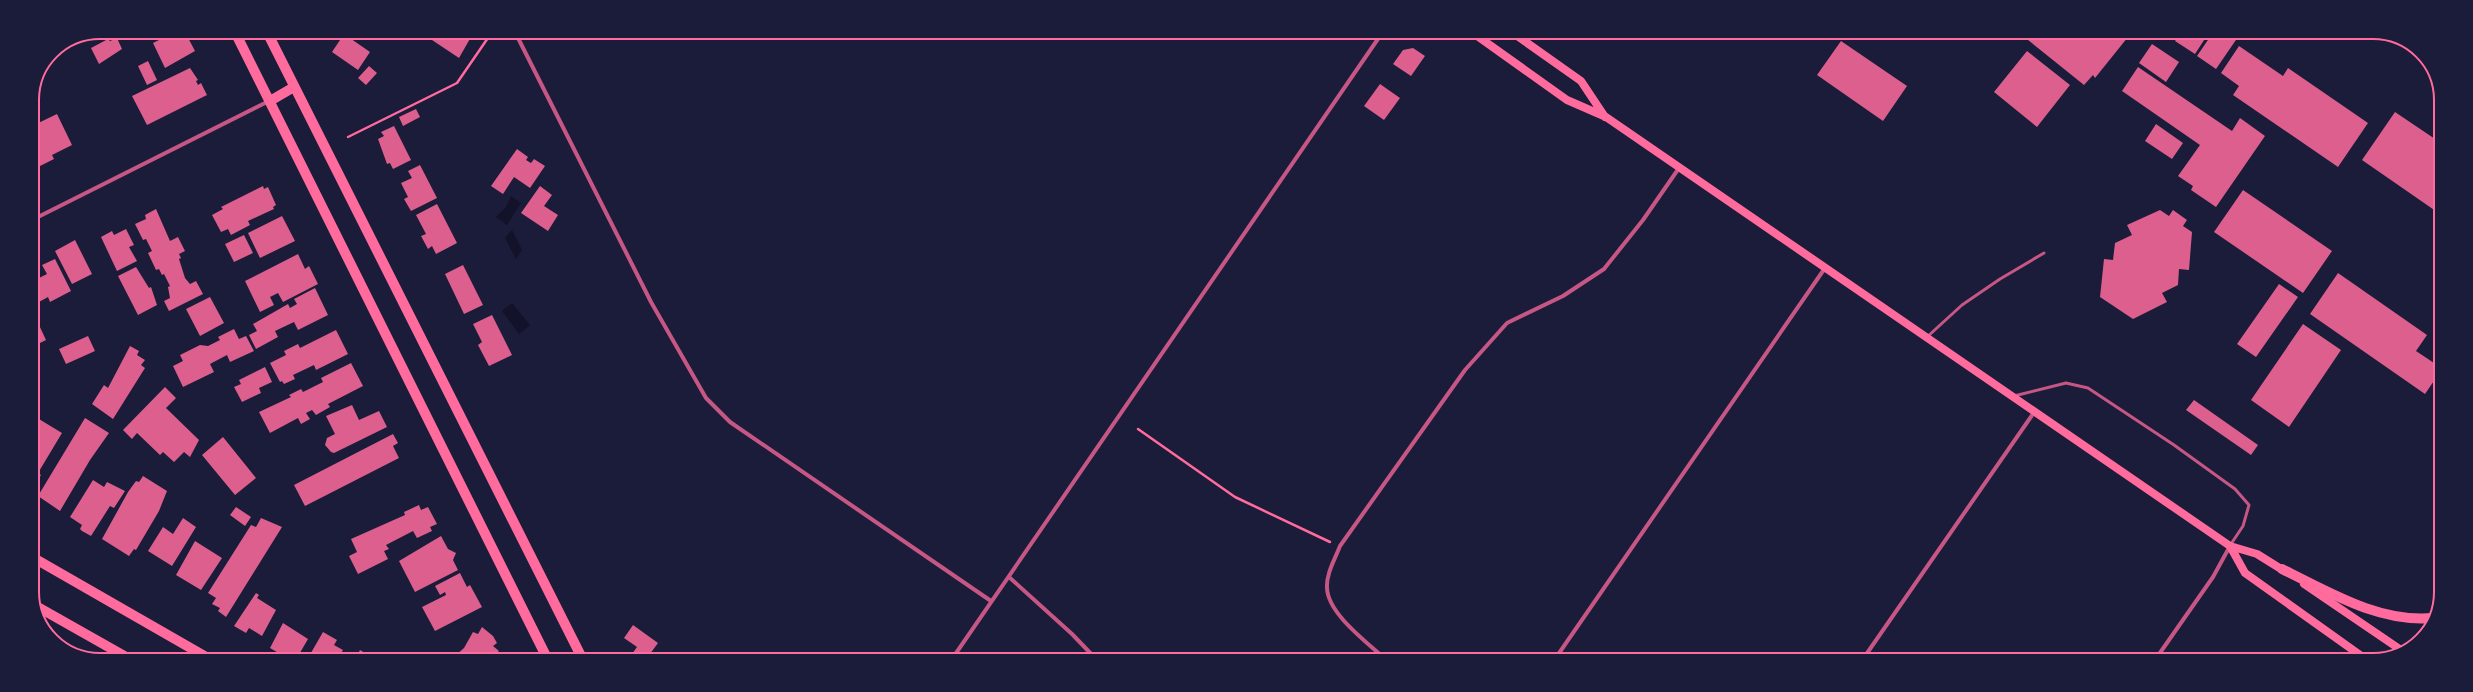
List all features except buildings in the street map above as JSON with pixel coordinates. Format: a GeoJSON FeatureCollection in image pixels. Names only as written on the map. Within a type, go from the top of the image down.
{"type":"FeatureCollection","features":[{"type":"Feature","properties":{"kind":"main road"},"geometry":{"type":"LineString","coordinates":[[239,39],[545,653]]}},
{"type":"Feature","properties":{"kind":"main road"},"geometry":{"type":"LineString","coordinates":[[270,39],[579,653]]}},
{"type":"Feature","properties":{"kind":"main road"},"geometry":{"type":"LineString","coordinates":[[1481,39],[1567,100],[1606,117],[2230,546],[2257,554],[2282,569],[2397,648]]}},
{"type":"Feature","properties":{"kind":"main road"},"geometry":{"type":"LineString","coordinates":[[1522,39],[1581,81],[1606,117]]}},
{"type":"Feature","properties":{"kind":"main road"},"geometry":{"type":"LineString","coordinates":[[270,101],[294,87]]}},
{"type":"Feature","properties":{"kind":"main road"},"geometry":{"type":"LineString","coordinates":[[2230,546],[2245,573],[2356,653]]}},
{"type":"Feature","properties":{"kind":"main road"},"geometry":{"type":"LineString","coordinates":[[39,561],[199,653]]}},
{"type":"Feature","properties":{"kind":"main road"},"geometry":{"type":"LineString","coordinates":[[2282,569],[2350,602],[2381,613],[2419,619],[2428,618]]}},
{"type":"Feature","properties":{"kind":"main road"},"geometry":{"type":"LineString","coordinates":[[42,609],[119,653]]}},
{"type":"Feature","properties":{"kind":"street"},"geometry":{"type":"LineString","coordinates":[[519,39],[651,302],[706,398],[730,422],[991,601]]}},
{"type":"Feature","properties":{"kind":"street"},"geometry":{"type":"LineString","coordinates":[[956,653],[1378,39]]}},
{"type":"Feature","properties":{"kind":"street"},"geometry":{"type":"LineString","coordinates":[[39,216],[270,101]]}},
{"type":"Feature","properties":{"kind":"street"},"geometry":{"type":"LineString","coordinates":[[1378,653],[1347,624],[1333,605],[1327,588],[1331,570],[1340,546],[1465,370],[1507,323],[1563,296],[1604,269],[1643,220],[1679,168]]}},
{"type":"Feature","properties":{"kind":"street"},"geometry":{"type":"LineString","coordinates":[[1559,653],[1826,267]]}},
{"type":"Feature","properties":{"kind":"street"},"geometry":{"type":"LineString","coordinates":[[1868,653],[2035,411]]}},
{"type":"Feature","properties":{"kind":"street"},"geometry":{"type":"LineString","coordinates":[[2160,653],[2213,577],[2230,546]]}},
{"type":"Feature","properties":{"kind":"street"},"geometry":{"type":"LineString","coordinates":[[1009,576],[1072,634],[1090,653]]}},
{"type":"Feature","properties":{"kind":"lane"},"geometry":{"type":"LineString","coordinates":[[1927,337],[1962,305],[2000,279],[2044,253]]}},
{"type":"Feature","properties":{"kind":"lane"},"geometry":{"type":"LineString","coordinates":[[2012,396],[2066,383],[2088,388],[2174,445],[2235,489],[2249,505],[2243,526],[2230,546]]}},
{"type":"Feature","properties":{"kind":"path"},"geometry":{"type":"LineString","coordinates":[[348,137],[457,83],[487,39]]}},
{"type":"Feature","properties":{"kind":"path"},"geometry":{"type":"LineString","coordinates":[[1138,429],[1235,497],[1340,546]]}},
{"type":"Feature","properties":{"kind":"shaded area"},"geometry":{"type":"Polygon","coordinates":[[[511,196],[521,203],[507,225],[496,217],[506,207],[511,196]]]}},
{"type":"Feature","properties":{"kind":"shaded area"},"geometry":{"type":"Polygon","coordinates":[[[512,230],[522,250],[516,259],[505,238],[512,230]]]}},
{"type":"Feature","properties":{"kind":"shaded area"},"geometry":{"type":"Polygon","coordinates":[[[512,303],[530,325],[519,334],[502,311],[512,303]]]}}]}
